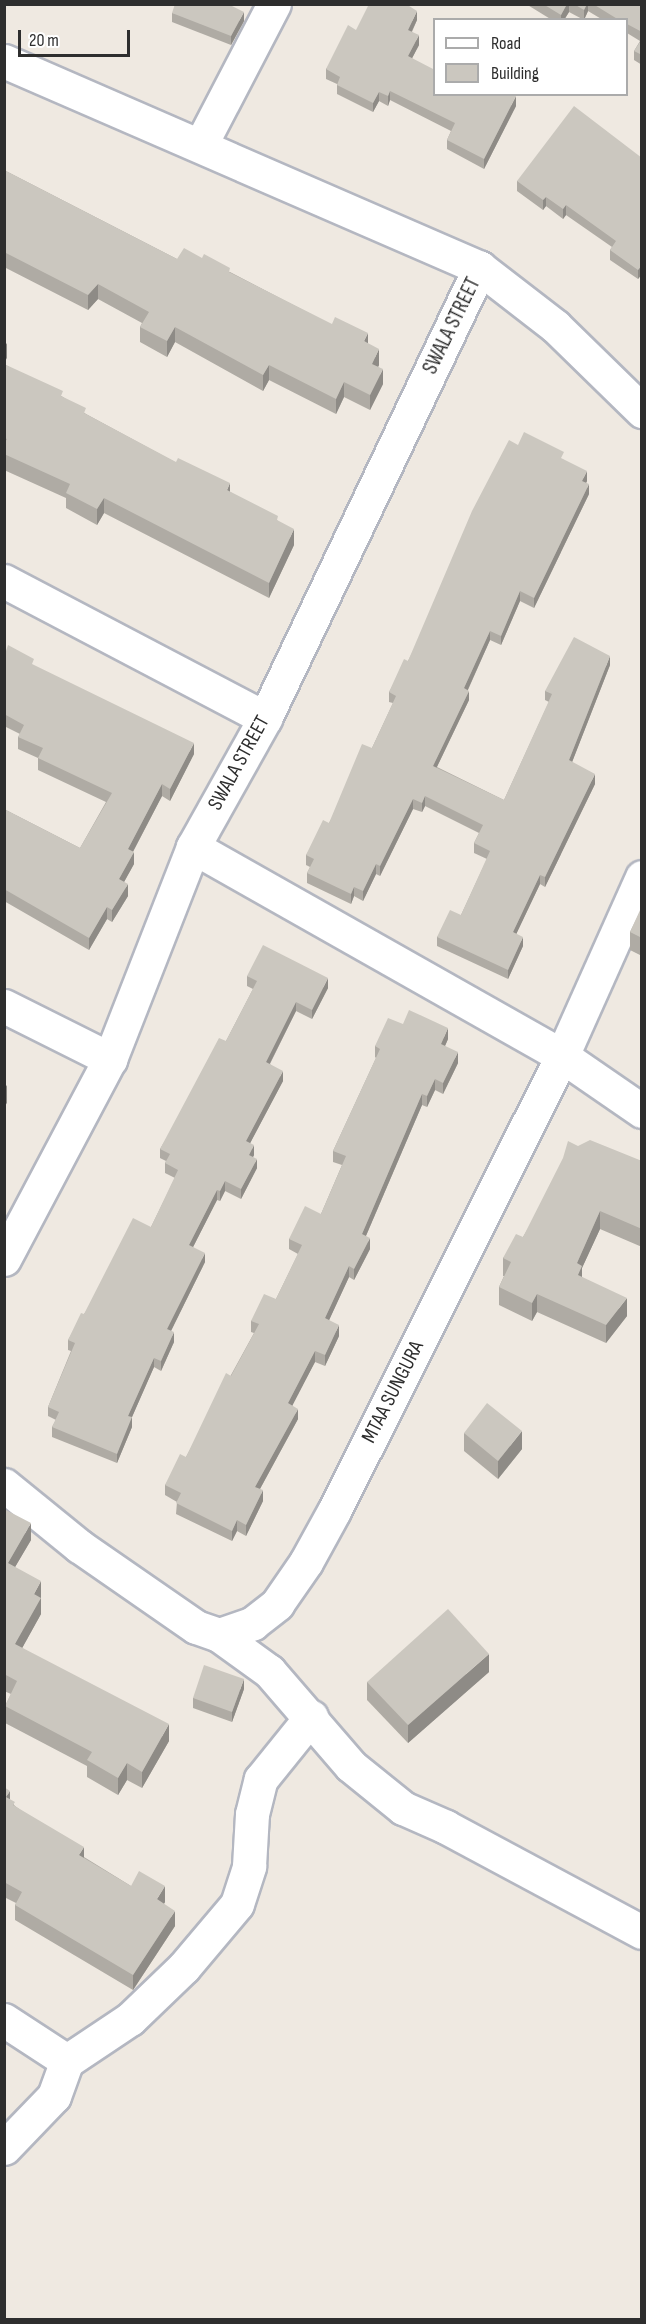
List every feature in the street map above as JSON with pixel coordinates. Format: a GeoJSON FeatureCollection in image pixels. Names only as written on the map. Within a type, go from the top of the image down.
{"type":"FeatureCollection","features":[{"type":"Feature","properties":{"kind":"street"},"geometry":{"type":"LineString","coordinates":[[201,144],[274,4]]}},
{"type":"Feature","properties":{"kind":"street"},"geometry":{"type":"LineString","coordinates":[[4,61],[201,144],[480,268],[555,326],[642,411]]}},
{"type":"Feature","properties":{"kind":"street","name":"SWALA STREET"},"geometry":{"type":"LineString","coordinates":[[4,1259],[110,1059],[193,848],[265,718],[480,268]]}},
{"type":"Feature","properties":{"kind":"street"},"geometry":{"type":"LineString","coordinates":[[4,581],[265,718]]}},
{"type":"Feature","properties":{"kind":"street"},"geometry":{"type":"LineString","coordinates":[[193,848],[562,1056],[642,1111]]}},
{"type":"Feature","properties":{"kind":"street","name":"MTAA SUNGURA"},"geometry":{"type":"LineString","coordinates":[[219,1635],[253,1623],[277,1604],[306,1562],[562,1056],[642,877]]}},
{"type":"Feature","properties":{"kind":"street"},"geometry":{"type":"LineString","coordinates":[[4,1006],[110,1059]]}},
{"type":"Feature","properties":{"kind":"street"},"geometry":{"type":"LineString","coordinates":[[4,1485],[128,1580],[196,1627],[219,1635],[269,1671],[351,1766],[403,1808],[446,1827],[642,1932]]}},
{"type":"Feature","properties":{"kind":"street"},"geometry":{"type":"LineString","coordinates":[[4,2148],[54,2096],[66,2061],[130,2019],[184,1967],[237,1904],[249,1866],[252,1815],[261,1779],[311,1717]]}},
{"type":"Feature","properties":{"kind":"street"},"geometry":{"type":"LineString","coordinates":[[4,2019],[66,2061]]}},
{"type":"Feature","properties":{"kind":"building"},"geometry":{"type":"Polygon","coordinates":[[[175,4],[228,4],[244,12],[231,36],[172,13],[175,4]]]}},
{"type":"Feature","properties":{"kind":"building"},"geometry":{"type":"Polygon","coordinates":[[[369,4],[406,4],[417,11],[408,30],[419,35],[408,56],[433,69],[433,96],[516,96],[484,159],[447,140],[455,123],[390,91],[388,96],[379,92],[373,103],[337,85],[340,77],[326,69],[348,25],[356,30],[369,4]]]}},
{"type":"Feature","properties":{"kind":"building"},"geometry":{"type":"Polygon","coordinates":[[[543,4],[567,4],[561,15],[543,4]]]}},
{"type":"Feature","properties":{"kind":"building"},"geometry":{"type":"Polygon","coordinates":[[[574,4],[587,4],[584,10],[574,4]]]}},
{"type":"Feature","properties":{"kind":"building"},"geometry":{"type":"Polygon","coordinates":[[[593,4],[642,4],[642,32],[628,25],[628,18],[616,18],[593,4]]]}},
{"type":"Feature","properties":{"kind":"building"},"geometry":{"type":"Polygon","coordinates":[[[642,39],[642,55],[634,51],[642,39]]]}},
{"type":"Feature","properties":{"kind":"building"},"geometry":{"type":"Polygon","coordinates":[[[574,106],[642,158],[642,265],[638,270],[610,250],[616,241],[566,205],[563,209],[546,197],[543,200],[517,181],[574,106]]]}},
{"type":"Feature","properties":{"kind":"building"},"geometry":{"type":"Polygon","coordinates":[[[4,170],[177,259],[184,248],[202,258],[204,254],[230,268],[229,272],[332,324],[335,317],[368,333],[364,341],[379,349],[372,364],[383,369],[370,395],[344,382],[336,399],[269,365],[263,375],[175,327],[167,341],[140,327],[149,312],[98,284],[88,295],[4,252],[4,170]]]}},
{"type":"Feature","properties":{"kind":"building"},"geometry":{"type":"Polygon","coordinates":[[[4,364],[63,391],[61,396],[86,408],[84,413],[176,462],[178,458],[230,483],[227,490],[278,516],[277,520],[294,529],[269,583],[104,498],[97,509],[66,493],[70,484],[4,454],[4,444],[7,439],[4,438],[4,364]]]}},
{"type":"Feature","properties":{"kind":"building"},"geometry":{"type":"Polygon","coordinates":[[[524,432],[564,452],[561,458],[587,471],[582,481],[589,484],[534,598],[520,591],[501,636],[490,631],[464,688],[469,691],[433,766],[504,800],[552,694],[545,691],[574,637],[610,656],[569,760],[595,774],[545,877],[540,875],[513,932],[523,937],[508,970],[437,937],[450,910],[461,915],[490,851],[474,843],[483,825],[425,796],[422,803],[413,799],[380,866],[376,864],[363,891],[354,887],[351,894],[307,873],[314,859],[306,855],[323,820],[329,823],[362,744],[372,748],[396,696],[389,692],[404,659],[408,661],[472,511],[509,440],[518,445],[524,432]]]}},
{"type":"Feature","properties":{"kind":"building"},"geometry":{"type":"Polygon","coordinates":[[[8,645],[34,659],[32,664],[194,743],[170,789],[162,784],[128,849],[134,852],[119,879],[128,884],[112,910],[107,907],[89,938],[4,889],[4,809],[80,848],[112,793],[38,758],[43,748],[18,737],[24,725],[4,714],[4,650],[6,651],[8,645]]]}},
{"type":"Feature","properties":{"kind":"building"},"geometry":{"type":"Polygon","coordinates":[[[642,908],[642,938],[630,932],[642,908]]]}},
{"type":"Feature","properties":{"kind":"building"},"geometry":{"type":"Polygon","coordinates":[[[263,945],[328,978],[312,1010],[296,1002],[266,1062],[283,1071],[246,1141],[254,1145],[249,1155],[257,1159],[241,1189],[225,1181],[220,1191],[217,1190],[189,1245],[205,1253],[167,1329],[174,1332],[161,1361],[154,1358],[128,1416],[132,1417],[117,1454],[52,1427],[59,1412],[48,1407],[75,1343],[68,1340],[81,1313],[84,1314],[133,1218],[151,1227],[178,1170],[165,1163],[170,1154],[160,1149],[219,1038],[226,1041],[257,981],[247,976],[263,945]]]}},
{"type":"Feature","properties":{"kind":"building"},"geometry":{"type":"Polygon","coordinates":[[[409,1010],[448,1028],[441,1044],[458,1052],[443,1083],[435,1079],[427,1096],[422,1094],[362,1234],[370,1238],[354,1269],[349,1266],[325,1318],[339,1325],[325,1355],[315,1351],[288,1403],[298,1409],[255,1487],[263,1490],[246,1525],[237,1520],[232,1531],[176,1503],[181,1493],[165,1485],[180,1454],[186,1457],[226,1373],[231,1376],[259,1324],[251,1321],[264,1294],[276,1299],[302,1245],[289,1239],[305,1206],[321,1214],[346,1156],[333,1151],[380,1049],[375,1046],[388,1018],[403,1024],[409,1010]]]}},
{"type":"Feature","properties":{"kind":"building"},"geometry":{"type":"Polygon","coordinates":[[[590,1140],[642,1161],[642,1229],[600,1211],[577,1263],[582,1266],[578,1275],[627,1298],[606,1325],[537,1294],[532,1303],[499,1287],[511,1262],[503,1258],[516,1234],[523,1237],[563,1158],[568,1141],[578,1146],[590,1140]]]}},
{"type":"Feature","properties":{"kind":"building"},"geometry":{"type":"Polygon","coordinates":[[[487,1403],[522,1431],[498,1461],[464,1433],[487,1403]]]}},
{"type":"Feature","properties":{"kind":"building"},"geometry":{"type":"Polygon","coordinates":[[[6,1510],[31,1523],[8,1563],[41,1581],[34,1594],[41,1598],[15,1644],[169,1724],[142,1772],[127,1763],[118,1778],[87,1760],[92,1752],[5,1706],[17,1681],[4,1674],[4,1512],[6,1510]]]}},
{"type":"Feature","properties":{"kind":"building"},"geometry":{"type":"Polygon","coordinates":[[[448,1609],[489,1654],[408,1725],[367,1682],[448,1609]]]}},
{"type":"Feature","properties":{"kind":"building"},"geometry":{"type":"Polygon","coordinates":[[[204,1665],[244,1679],[232,1712],[193,1698],[204,1665]]]}},
{"type":"Feature","properties":{"kind":"building"},"geometry":{"type":"Polygon","coordinates":[[[4,1787],[10,1791],[6,1797],[15,1802],[13,1805],[84,1847],[79,1855],[131,1886],[139,1871],[165,1886],[157,1899],[175,1911],[133,1975],[15,1905],[22,1892],[4,1882],[4,1787]]]}}]}
